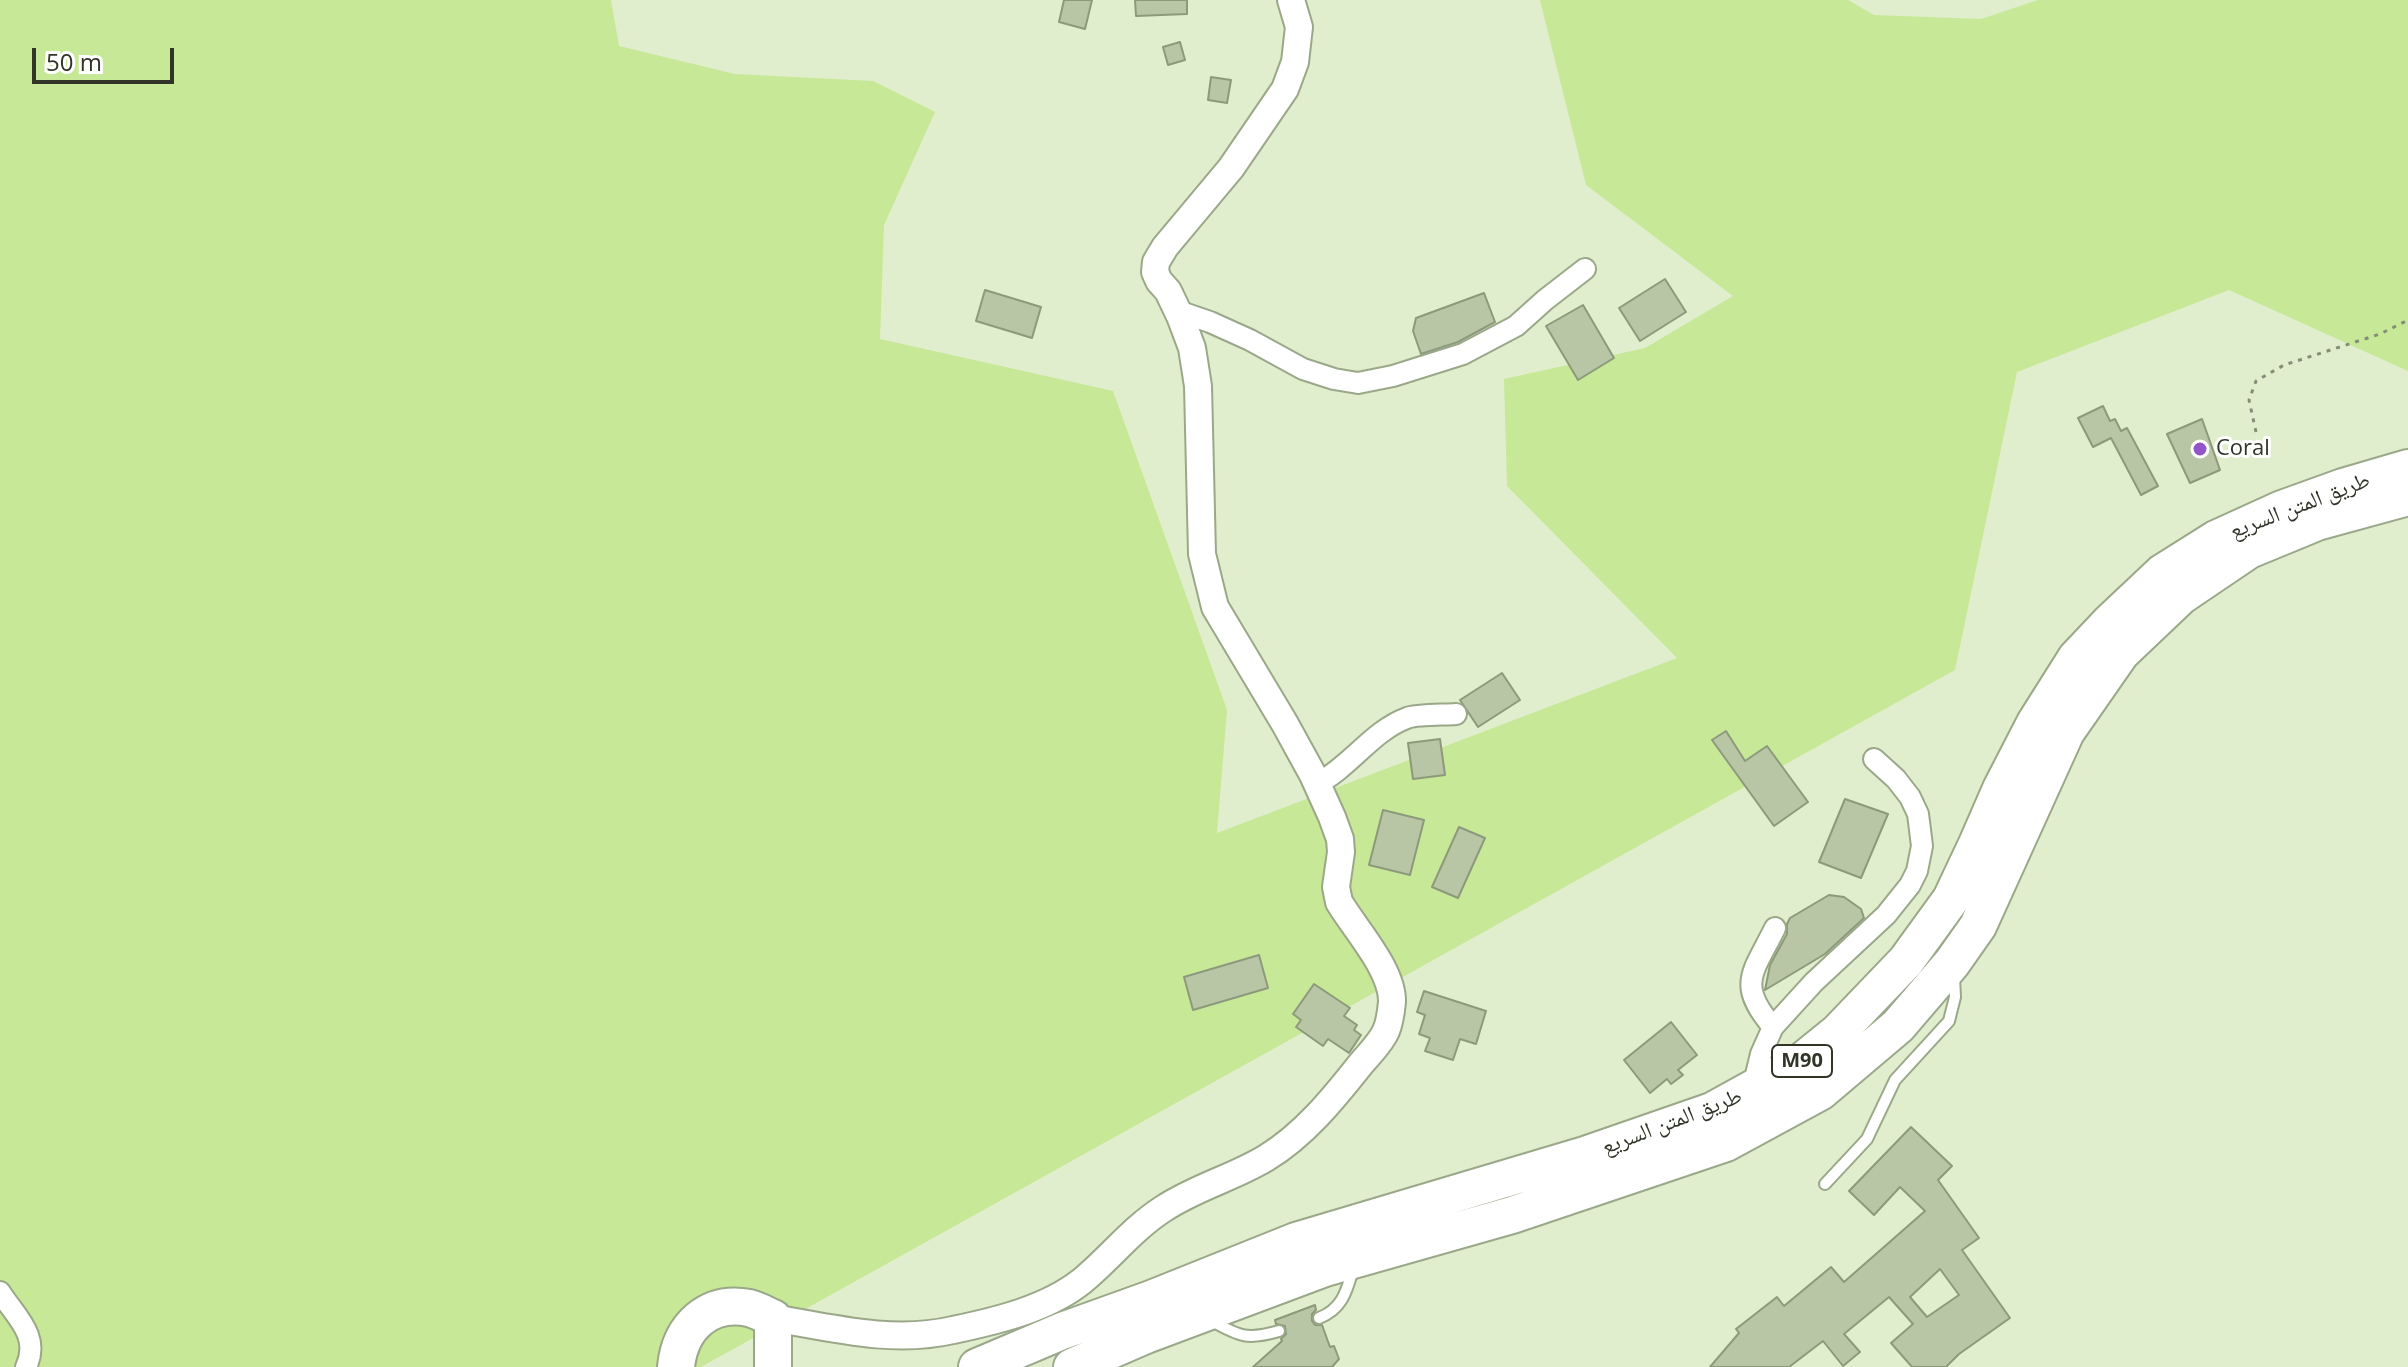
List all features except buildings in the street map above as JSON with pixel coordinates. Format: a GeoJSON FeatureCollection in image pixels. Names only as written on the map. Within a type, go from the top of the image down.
{"type":"FeatureCollection","features":[{"type":"Feature","properties":{"kind":"highway","name":"طريق المتن السريع"},"geometry":{"type":"LineString","coordinates":[[977,1367],[1296,1241],[1639,1137],[1712,1111],[1801,1062],[1838,1032],[1906,961],[1951,899],[2035,723],[2076,658],[2120,612],[2162,573],[2216,539],[2282,509],[2408,468]]}},
{"type":"Feature","properties":{"kind":"highway","name":"طريق المتن السريع"},"geometry":{"type":"LineString","coordinates":[[1072,1367],[1200,1314],[1356,1258],[1512,1215],[1726,1143],[1820,1092],[1898,1026],[1952,963],[1978,926],[2066,732],[2121,653],[2181,596],[2249,550],[2317,522],[2408,497]]}},
{"type":"Feature","properties":{"kind":"highway"},"geometry":{"type":"LineString","coordinates":[[676,1367],[678,1351],[688,1331],[700,1317],[713,1310],[749,1308],[773,1318],[773,1367]]}},
{"type":"Feature","properties":{"kind":"street"},"geometry":{"type":"LineString","coordinates":[[773,1318],[865,1334],[909,1336],[996,1320],[1040,1304],[1083,1280],[1125,1239],[1161,1210],[1187,1194],[1264,1159],[1301,1132],[1338,1093],[1381,1039],[1390,1019],[1392,998],[1389,980],[1339,902],[1336,887],[1340,839],[1317,784],[1215,607],[1202,554],[1198,386],[1192,348],[1178,311],[1155,272],[1156,262],[1165,247],[1231,168],[1285,89],[1295,62],[1299,27],[1291,0]]}},
{"type":"Feature","properties":{"kind":"street"},"geometry":{"type":"LineString","coordinates":[[1178,311],[1250,340],[1303,369],[1358,383],[1393,376],[1463,354],[1516,326],[1585,269]]}},
{"type":"Feature","properties":{"kind":"street"},"geometry":{"type":"LineString","coordinates":[[1317,784],[1359,754],[1381,731],[1410,717],[1456,714]]}},
{"type":"Feature","properties":{"kind":"street"},"geometry":{"type":"LineString","coordinates":[[1752,1091],[1761,1054],[1773,1027],[1814,982],[1886,915],[1917,871],[1922,846],[1918,814],[1896,779],[1874,759]]}},
{"type":"Feature","properties":{"kind":"street"},"geometry":{"type":"LineString","coordinates":[[1773,1027],[1757,1008],[1750,982],[1775,928]]}},
{"type":"Feature","properties":{"kind":"street"},"geometry":{"type":"LineString","coordinates":[[0,1292],[25,1324],[31,1344],[26,1367]]}},
{"type":"Feature","properties":{"kind":"lane"},"geometry":{"type":"LineString","coordinates":[[1825,1184],[1867,1139],[1895,1080],[1949,1021],[1955,997],[1952,963]]}},
{"type":"Feature","properties":{"kind":"lane"},"geometry":{"type":"LineString","coordinates":[[1319,1318],[1329,1314],[1342,1302],[1356,1258]]}},
{"type":"Feature","properties":{"kind":"lane"},"geometry":{"type":"LineString","coordinates":[[1200,1314],[1244,1337],[1279,1331]]}},
{"type":"Feature","properties":{"kind":"path"},"geometry":{"type":"LineString","coordinates":[[2256,432],[2249,400],[2256,381],[2284,365],[2380,334],[2408,320]]}},
{"type":"Feature","properties":{"kind":"green space"},"geometry":{"type":"Polygon","coordinates":[[[0,0],[611,0],[619,46],[735,74],[873,81],[935,112],[884,225],[880,339],[1113,391],[1227,710],[1217,833],[1677,658],[1507,486],[1504,379],[1645,348],[1733,296],[1586,185],[1540,0],[1848,0],[1874,15],[1981,19],[2038,0],[2408,0],[2408,371],[2229,290],[2017,372],[1955,670],[701,1367],[0,1367],[0,0]]]}},
{"type":"Feature","properties":{"kind":"place","name":"Coral"},"geometry":{"type":"Point","coordinates":[2200,449]}}]}
